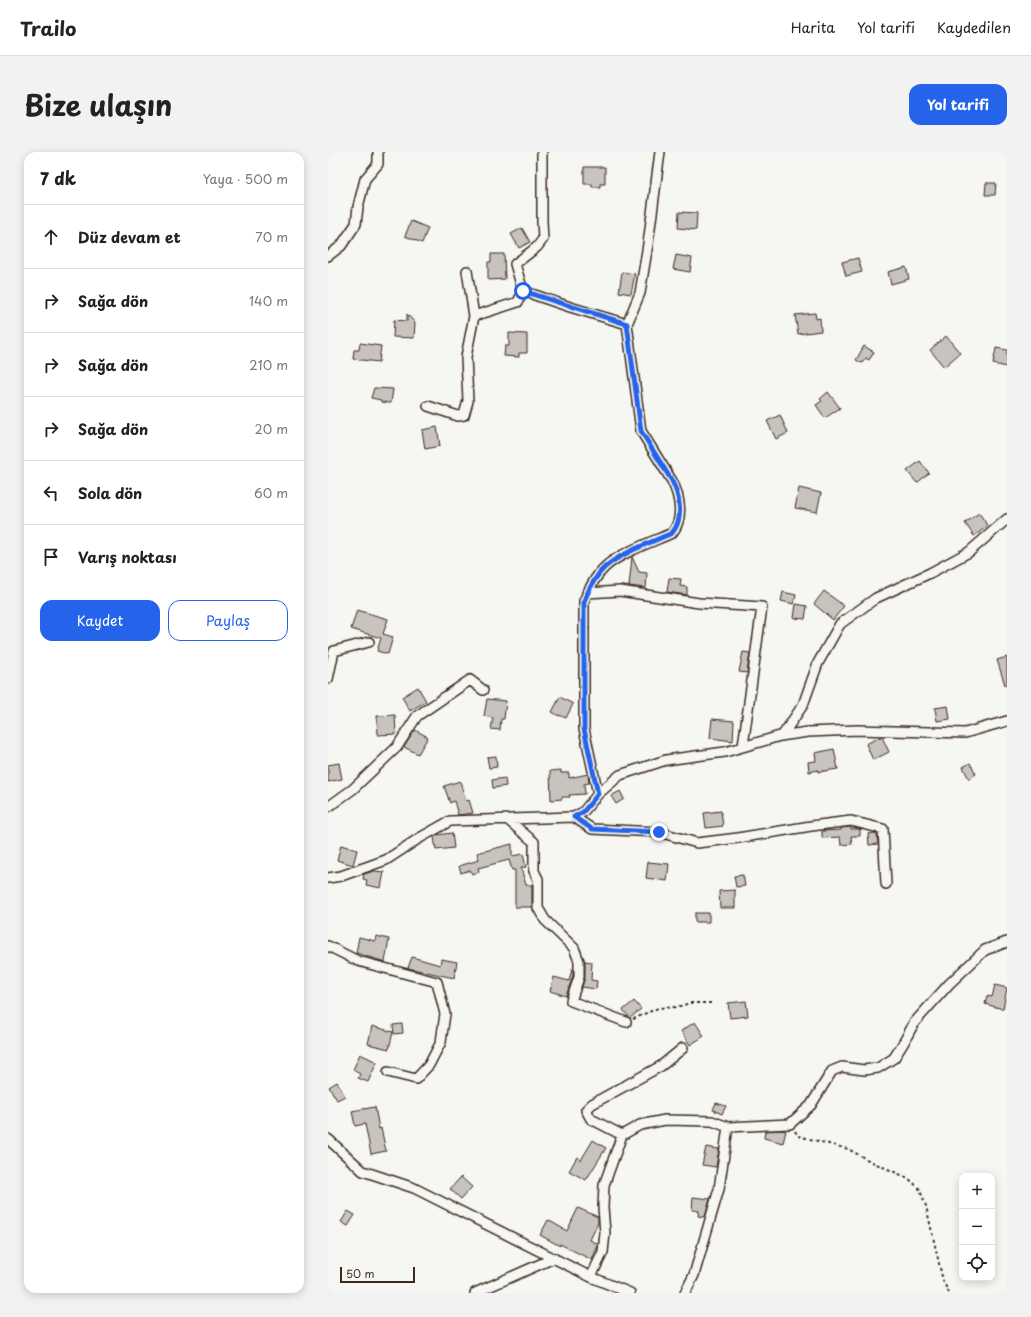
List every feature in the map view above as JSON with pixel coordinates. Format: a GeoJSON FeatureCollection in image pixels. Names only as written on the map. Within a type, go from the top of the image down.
{"type":"FeatureCollection","features":[{"type":"Feature","properties":{"kind":"street"},"geometry":{"type":"LineString","coordinates":[[328,256],[341,246],[356,224],[364,179],[378,164],[378,152]]}},
{"type":"Feature","properties":{"kind":"street"},"geometry":{"type":"LineString","coordinates":[[474,316],[518,302],[523,291],[516,264],[537,247],[543,239],[542,152]]}},
{"type":"Feature","properties":{"kind":"street"},"geometry":{"type":"LineString","coordinates":[[598,794],[584,729],[584,601],[590,586],[605,568],[618,558],[672,533],[677,527],[680,515],[676,489],[641,431],[627,324],[640,293],[660,152]]}},
{"type":"Feature","properties":{"kind":"street"},"geometry":{"type":"LineString","coordinates":[[428,406],[458,416],[464,416],[468,401],[466,357],[474,316],[467,271]]}},
{"type":"Feature","properties":{"kind":"street"},"geometry":{"type":"LineString","coordinates":[[523,291],[627,324]]}},
{"type":"Feature","properties":{"kind":"street"},"geometry":{"type":"LineString","coordinates":[[782,736],[803,705],[818,663],[840,624],[876,598],[930,573],[969,552],[1007,519]]}},
{"type":"Feature","properties":{"kind":"street"},"geometry":{"type":"LineString","coordinates":[[587,594],[620,591],[699,603],[762,607],[743,746]]}},
{"type":"Feature","properties":{"kind":"street"},"geometry":{"type":"LineString","coordinates":[[328,680],[334,651],[369,642]]}},
{"type":"Feature","properties":{"kind":"street"},"geometry":{"type":"LineString","coordinates":[[328,807],[354,789],[397,747],[417,716],[470,680],[483,690]]}},
{"type":"Feature","properties":{"kind":"street"},"geometry":{"type":"LineString","coordinates":[[328,878],[341,876],[386,860],[418,839],[450,821],[574,817],[583,812],[598,794],[620,775],[666,760],[724,752],[782,736],[808,732],[856,730],[965,733],[1007,721]]}},
{"type":"Feature","properties":{"kind":"street"},"geometry":{"type":"LineString","coordinates":[[574,817],[592,829],[659,832],[697,843],[851,821],[883,829],[886,884]]}},
{"type":"Feature","properties":{"kind":"street"},"geometry":{"type":"LineString","coordinates":[[508,820],[534,842],[534,871],[538,879],[538,908],[545,920],[574,948],[579,961],[579,977],[571,1001],[626,1022]]}},
{"type":"Feature","properties":{"kind":"street"},"geometry":{"type":"LineString","coordinates":[[591,1277],[603,1252],[605,1233],[603,1207],[604,1185],[622,1135],[640,1125],[665,1120],[712,1121],[728,1127],[790,1124],[811,1105],[832,1071],[842,1067],[864,1070],[878,1068],[894,1058],[914,1023],[949,984],[985,950],[1007,942]]}},
{"type":"Feature","properties":{"kind":"street"},"geometry":{"type":"LineString","coordinates":[[328,946],[358,961],[437,982],[445,1014],[441,1042],[429,1065],[416,1079],[388,1072]]}},
{"type":"Feature","properties":{"kind":"street"},"geometry":{"type":"LineString","coordinates":[[622,1135],[591,1119],[586,1110],[592,1104],[661,1066],[683,1048]]}},
{"type":"Feature","properties":{"kind":"street"},"geometry":{"type":"LineString","coordinates":[[685,1293],[694,1275],[719,1189],[728,1127]]}},
{"type":"Feature","properties":{"kind":"street"},"geometry":{"type":"LineString","coordinates":[[328,1138],[364,1171],[414,1188],[591,1277],[630,1293]]}},
{"type":"Feature","properties":{"kind":"street"},"geometry":{"type":"LineString","coordinates":[[475,1293],[554,1258]]}},
{"type":"Feature","properties":{"kind":"path"},"geometry":{"type":"LineString","coordinates":[[626,1022],[658,1008],[677,1007],[690,1002],[711,1003]]}},
{"type":"Feature","properties":{"kind":"path"},"geometry":{"type":"LineString","coordinates":[[790,1124],[798,1136],[848,1149],[872,1162],[908,1178],[919,1188],[926,1206],[943,1281],[949,1293]]}},
{"type":"Feature","properties":{"kind":"building"},"geometry":{"type":"Polygon","coordinates":[[[584,167],[605,167],[605,184],[600,184],[600,187],[592,187],[592,184],[584,184],[584,167]]]}},
{"type":"Feature","properties":{"kind":"building"},"geometry":{"type":"Polygon","coordinates":[[[986,183],[996,183],[995,195],[985,195],[986,183]]]}},
{"type":"Feature","properties":{"kind":"building"},"geometry":{"type":"Polygon","coordinates":[[[679,212],[697,213],[696,230],[678,228],[679,212]]]}},
{"type":"Feature","properties":{"kind":"building"},"geometry":{"type":"Polygon","coordinates":[[[411,221],[428,228],[422,243],[405,236],[411,221]]]}},
{"type":"Feature","properties":{"kind":"building"},"geometry":{"type":"Polygon","coordinates":[[[522,228],[530,242],[519,248],[511,234],[522,228]]]}},
{"type":"Feature","properties":{"kind":"building"},"geometry":{"type":"Polygon","coordinates":[[[491,254],[504,254],[505,279],[488,280],[488,262],[491,262],[491,254]]]}},
{"type":"Feature","properties":{"kind":"building"},"geometry":{"type":"Polygon","coordinates":[[[676,255],[692,258],[690,272],[673,269],[676,255]]]}},
{"type":"Feature","properties":{"kind":"building"},"geometry":{"type":"Polygon","coordinates":[[[858,258],[862,272],[846,276],[842,262],[858,258]]]}},
{"type":"Feature","properties":{"kind":"building"},"geometry":{"type":"Polygon","coordinates":[[[906,267],[909,279],[891,284],[888,272],[906,267]]]}},
{"type":"Feature","properties":{"kind":"building"},"geometry":{"type":"Polygon","coordinates":[[[622,272],[635,274],[631,294],[619,292],[622,272]]]}},
{"type":"Feature","properties":{"kind":"building"},"geometry":{"type":"Polygon","coordinates":[[[815,313],[816,319],[820,318],[821,331],[798,334],[795,315],[815,313]]]}},
{"type":"Feature","properties":{"kind":"building"},"geometry":{"type":"Polygon","coordinates":[[[407,314],[415,323],[414,338],[393,337],[394,320],[407,321],[407,314]]]}},
{"type":"Feature","properties":{"kind":"building"},"geometry":{"type":"Polygon","coordinates":[[[509,333],[527,334],[527,353],[519,353],[519,357],[504,356],[505,346],[509,346],[509,333]]]}},
{"type":"Feature","properties":{"kind":"building"},"geometry":{"type":"Polygon","coordinates":[[[946,336],[960,353],[944,367],[930,350],[946,336]]]}},
{"type":"Feature","properties":{"kind":"building"},"geometry":{"type":"Polygon","coordinates":[[[360,343],[381,346],[379,362],[353,359],[354,350],[359,350],[360,343]]]}},
{"type":"Feature","properties":{"kind":"building"},"geometry":{"type":"Polygon","coordinates":[[[864,346],[874,352],[869,360],[866,358],[862,363],[856,360],[864,346]]]}},
{"type":"Feature","properties":{"kind":"building"},"geometry":{"type":"Polygon","coordinates":[[[996,348],[1007,350],[1007,367],[993,364],[996,348]]]}},
{"type":"Feature","properties":{"kind":"building"},"geometry":{"type":"Polygon","coordinates":[[[374,388],[393,389],[391,403],[381,402],[381,400],[371,398],[374,388]]]}},
{"type":"Feature","properties":{"kind":"building"},"geometry":{"type":"Polygon","coordinates":[[[828,392],[840,408],[825,418],[816,405],[822,401],[820,399],[828,392]]]}},
{"type":"Feature","properties":{"kind":"building"},"geometry":{"type":"Polygon","coordinates":[[[780,415],[788,433],[776,439],[767,421],[780,415]]]}},
{"type":"Feature","properties":{"kind":"building"},"geometry":{"type":"Polygon","coordinates":[[[437,427],[440,446],[425,449],[422,430],[437,427]]]}},
{"type":"Feature","properties":{"kind":"building"},"geometry":{"type":"Polygon","coordinates":[[[920,461],[929,473],[917,483],[907,471],[920,461]]]}},
{"type":"Feature","properties":{"kind":"building"},"geometry":{"type":"Polygon","coordinates":[[[799,488],[821,493],[817,512],[795,508],[799,488]]]}},
{"type":"Feature","properties":{"kind":"building"},"geometry":{"type":"Polygon","coordinates":[[[979,513],[988,526],[974,536],[965,523],[979,513]]]}},
{"type":"Feature","properties":{"kind":"building"},"geometry":{"type":"Polygon","coordinates":[[[632,557],[639,572],[647,573],[646,588],[629,586],[632,557]]]}},
{"type":"Feature","properties":{"kind":"building"},"geometry":{"type":"Polygon","coordinates":[[[669,578],[681,579],[680,586],[687,587],[687,595],[667,592],[669,578]]]}},
{"type":"Feature","properties":{"kind":"building"},"geometry":{"type":"Polygon","coordinates":[[[824,591],[844,606],[833,620],[814,604],[824,591]]]}},
{"type":"Feature","properties":{"kind":"building"},"geometry":{"type":"Polygon","coordinates":[[[783,592],[796,595],[794,604],[781,601],[783,592]]]}},
{"type":"Feature","properties":{"kind":"building"},"geometry":{"type":"Polygon","coordinates":[[[796,604],[807,606],[805,619],[794,618],[796,604]]]}},
{"type":"Feature","properties":{"kind":"building"},"geometry":{"type":"Polygon","coordinates":[[[357,610],[388,619],[383,634],[393,637],[388,654],[377,651],[381,638],[351,629],[357,610]]]}},
{"type":"Feature","properties":{"kind":"building"},"geometry":{"type":"Polygon","coordinates":[[[743,652],[750,653],[747,673],[739,672],[743,652]]]}},
{"type":"Feature","properties":{"kind":"building"},"geometry":{"type":"Polygon","coordinates":[[[1007,657],[1007,685],[1005,685],[997,660],[1007,657]]]}},
{"type":"Feature","properties":{"kind":"building"},"geometry":{"type":"Polygon","coordinates":[[[418,687],[426,701],[410,711],[402,697],[418,687]]]}},
{"type":"Feature","properties":{"kind":"building"},"geometry":{"type":"Polygon","coordinates":[[[560,697],[573,704],[566,718],[552,712],[560,697]]]}},
{"type":"Feature","properties":{"kind":"building"},"geometry":{"type":"Polygon","coordinates":[[[487,699],[506,701],[504,719],[501,719],[500,730],[491,729],[493,718],[484,716],[487,699]]]}},
{"type":"Feature","properties":{"kind":"building"},"geometry":{"type":"Polygon","coordinates":[[[948,706],[950,719],[937,721],[935,708],[948,706]]]}},
{"type":"Feature","properties":{"kind":"building"},"geometry":{"type":"Polygon","coordinates":[[[395,715],[396,734],[378,735],[377,716],[395,715]]]}},
{"type":"Feature","properties":{"kind":"building"},"geometry":{"type":"Polygon","coordinates":[[[712,719],[734,721],[733,741],[710,738],[712,719]]]}},
{"type":"Feature","properties":{"kind":"building"},"geometry":{"type":"Polygon","coordinates":[[[415,730],[428,737],[418,754],[404,747],[415,730]]]}},
{"type":"Feature","properties":{"kind":"building"},"geometry":{"type":"Polygon","coordinates":[[[882,737],[889,752],[873,760],[866,744],[882,737]]]}},
{"type":"Feature","properties":{"kind":"building"},"geometry":{"type":"Polygon","coordinates":[[[834,749],[838,769],[809,772],[808,762],[816,761],[815,753],[834,749]]]}},
{"type":"Feature","properties":{"kind":"building"},"geometry":{"type":"Polygon","coordinates":[[[496,756],[497,767],[489,768],[487,757],[496,756]]]}},
{"type":"Feature","properties":{"kind":"building"},"geometry":{"type":"Polygon","coordinates":[[[339,763],[342,779],[328,782],[328,765],[339,763]]]}},
{"type":"Feature","properties":{"kind":"building"},"geometry":{"type":"Polygon","coordinates":[[[970,763],[976,774],[969,779],[963,767],[970,763]]]}},
{"type":"Feature","properties":{"kind":"building"},"geometry":{"type":"Polygon","coordinates":[[[561,770],[561,773],[569,773],[569,778],[588,774],[589,783],[584,784],[585,794],[569,795],[570,797],[562,797],[562,799],[551,800],[550,771],[561,770]]]}},
{"type":"Feature","properties":{"kind":"building"},"geometry":{"type":"Polygon","coordinates":[[[505,778],[506,786],[493,788],[492,780],[505,778]]]}},
{"type":"Feature","properties":{"kind":"building"},"geometry":{"type":"Polygon","coordinates":[[[460,781],[466,801],[469,800],[473,813],[458,815],[454,801],[450,803],[444,786],[460,781]]]}},
{"type":"Feature","properties":{"kind":"building"},"geometry":{"type":"Polygon","coordinates":[[[620,791],[624,799],[616,804],[611,796],[620,791]]]}},
{"type":"Feature","properties":{"kind":"building"},"geometry":{"type":"Polygon","coordinates":[[[721,811],[723,826],[706,828],[704,813],[721,811]]]}},
{"type":"Feature","properties":{"kind":"building"},"geometry":{"type":"Polygon","coordinates":[[[851,827],[851,829],[860,829],[860,836],[851,836],[852,844],[841,845],[840,837],[822,838],[822,831],[841,830],[841,828],[851,827]]]}},
{"type":"Feature","properties":{"kind":"building"},"geometry":{"type":"Polygon","coordinates":[[[452,833],[454,848],[436,850],[434,837],[437,835],[452,833]]]}},
{"type":"Feature","properties":{"kind":"building"},"geometry":{"type":"Polygon","coordinates":[[[868,834],[877,834],[878,844],[869,845],[868,834]]]}},
{"type":"Feature","properties":{"kind":"building"},"geometry":{"type":"Polygon","coordinates":[[[512,844],[512,856],[523,854],[526,867],[521,868],[526,885],[532,885],[532,907],[515,907],[515,870],[512,870],[509,860],[478,868],[479,872],[472,874],[470,870],[461,873],[459,866],[479,860],[477,853],[512,844]]]}},
{"type":"Feature","properties":{"kind":"building"},"geometry":{"type":"Polygon","coordinates":[[[341,845],[357,850],[353,865],[337,860],[341,845]]]}},
{"type":"Feature","properties":{"kind":"building"},"geometry":{"type":"Polygon","coordinates":[[[648,862],[669,864],[667,881],[646,878],[648,862]]]}},
{"type":"Feature","properties":{"kind":"building"},"geometry":{"type":"Polygon","coordinates":[[[374,871],[384,872],[381,888],[366,885],[367,880],[363,879],[364,874],[374,871]]]}},
{"type":"Feature","properties":{"kind":"building"},"geometry":{"type":"Polygon","coordinates":[[[743,875],[745,886],[736,887],[734,876],[743,875]]]}},
{"type":"Feature","properties":{"kind":"building"},"geometry":{"type":"Polygon","coordinates":[[[735,890],[735,908],[720,908],[719,891],[735,890]]]}},
{"type":"Feature","properties":{"kind":"building"},"geometry":{"type":"Polygon","coordinates":[[[695,913],[709,913],[709,922],[695,922],[695,913]]]}},
{"type":"Feature","properties":{"kind":"building"},"geometry":{"type":"Polygon","coordinates":[[[376,936],[389,939],[385,962],[356,953],[359,937],[375,941],[376,936]]]}},
{"type":"Feature","properties":{"kind":"building"},"geometry":{"type":"Polygon","coordinates":[[[412,957],[440,965],[441,959],[457,962],[454,978],[408,968],[412,957]]]}},
{"type":"Feature","properties":{"kind":"building"},"geometry":{"type":"Polygon","coordinates":[[[585,961],[592,962],[591,980],[597,981],[596,989],[582,987],[585,977],[585,961]]]}},
{"type":"Feature","properties":{"kind":"building"},"geometry":{"type":"Polygon","coordinates":[[[572,969],[573,976],[566,996],[550,991],[554,977],[569,981],[572,969]]]}},
{"type":"Feature","properties":{"kind":"building"},"geometry":{"type":"Polygon","coordinates":[[[995,985],[1007,988],[1003,1009],[985,1004],[987,996],[992,997],[995,985]]]}},
{"type":"Feature","properties":{"kind":"building"},"geometry":{"type":"Polygon","coordinates":[[[634,1001],[641,1009],[630,1018],[623,1010],[634,1001]]]}},
{"type":"Feature","properties":{"kind":"building"},"geometry":{"type":"Polygon","coordinates":[[[746,1001],[748,1016],[730,1018],[728,1003],[746,1001]]]}},
{"type":"Feature","properties":{"kind":"building"},"geometry":{"type":"Polygon","coordinates":[[[695,1022],[704,1036],[690,1045],[681,1031],[695,1022]]]}},
{"type":"Feature","properties":{"kind":"building"},"geometry":{"type":"Polygon","coordinates":[[[402,1024],[403,1033],[394,1034],[393,1025],[402,1024]]]}},
{"type":"Feature","properties":{"kind":"building"},"geometry":{"type":"Polygon","coordinates":[[[372,1026],[393,1032],[389,1049],[368,1044],[372,1026]]]}},
{"type":"Feature","properties":{"kind":"building"},"geometry":{"type":"Polygon","coordinates":[[[360,1054],[377,1062],[368,1082],[358,1078],[360,1074],[353,1070],[360,1054]]]}},
{"type":"Feature","properties":{"kind":"building"},"geometry":{"type":"Polygon","coordinates":[[[337,1082],[345,1096],[337,1100],[329,1087],[337,1082]]]}},
{"type":"Feature","properties":{"kind":"building"},"geometry":{"type":"Polygon","coordinates":[[[716,1103],[726,1106],[722,1114],[713,1110],[716,1103]]]}},
{"type":"Feature","properties":{"kind":"building"},"geometry":{"type":"Polygon","coordinates":[[[375,1107],[379,1129],[381,1128],[386,1151],[371,1154],[365,1124],[355,1126],[352,1111],[375,1107]]]}},
{"type":"Feature","properties":{"kind":"building"},"geometry":{"type":"Polygon","coordinates":[[[765,1131],[786,1131],[783,1143],[764,1138],[765,1131]]]}},
{"type":"Feature","properties":{"kind":"building"},"geometry":{"type":"Polygon","coordinates":[[[593,1140],[606,1148],[586,1180],[569,1171],[577,1157],[581,1160],[593,1140]]]}},
{"type":"Feature","properties":{"kind":"building"},"geometry":{"type":"Polygon","coordinates":[[[706,1147],[719,1149],[716,1167],[702,1165],[706,1147]]]}},
{"type":"Feature","properties":{"kind":"building"},"geometry":{"type":"Polygon","coordinates":[[[461,1177],[472,1187],[461,1199],[450,1189],[461,1177]]]}},
{"type":"Feature","properties":{"kind":"building"},"geometry":{"type":"Polygon","coordinates":[[[693,1197],[710,1199],[705,1217],[698,1216],[699,1211],[692,1210],[693,1197]]]}},
{"type":"Feature","properties":{"kind":"building"},"geometry":{"type":"Polygon","coordinates":[[[578,1208],[598,1217],[598,1223],[590,1240],[598,1244],[592,1260],[560,1244],[560,1246],[540,1235],[548,1220],[567,1231],[578,1208]]]}},
{"type":"Feature","properties":{"kind":"building"},"geometry":{"type":"Polygon","coordinates":[[[348,1211],[355,1215],[348,1226],[341,1222],[348,1211]]]}},
{"type":"Feature","properties":{"kind":"route"},"geometry":{"type":"LineString","coordinates":[[523,291],[627,324],[641,431],[676,489],[680,515],[677,527],[672,533],[618,558],[605,568],[590,586],[584,601],[584,729],[598,794],[583,812],[574,817],[592,829],[659,832]]}}]}
